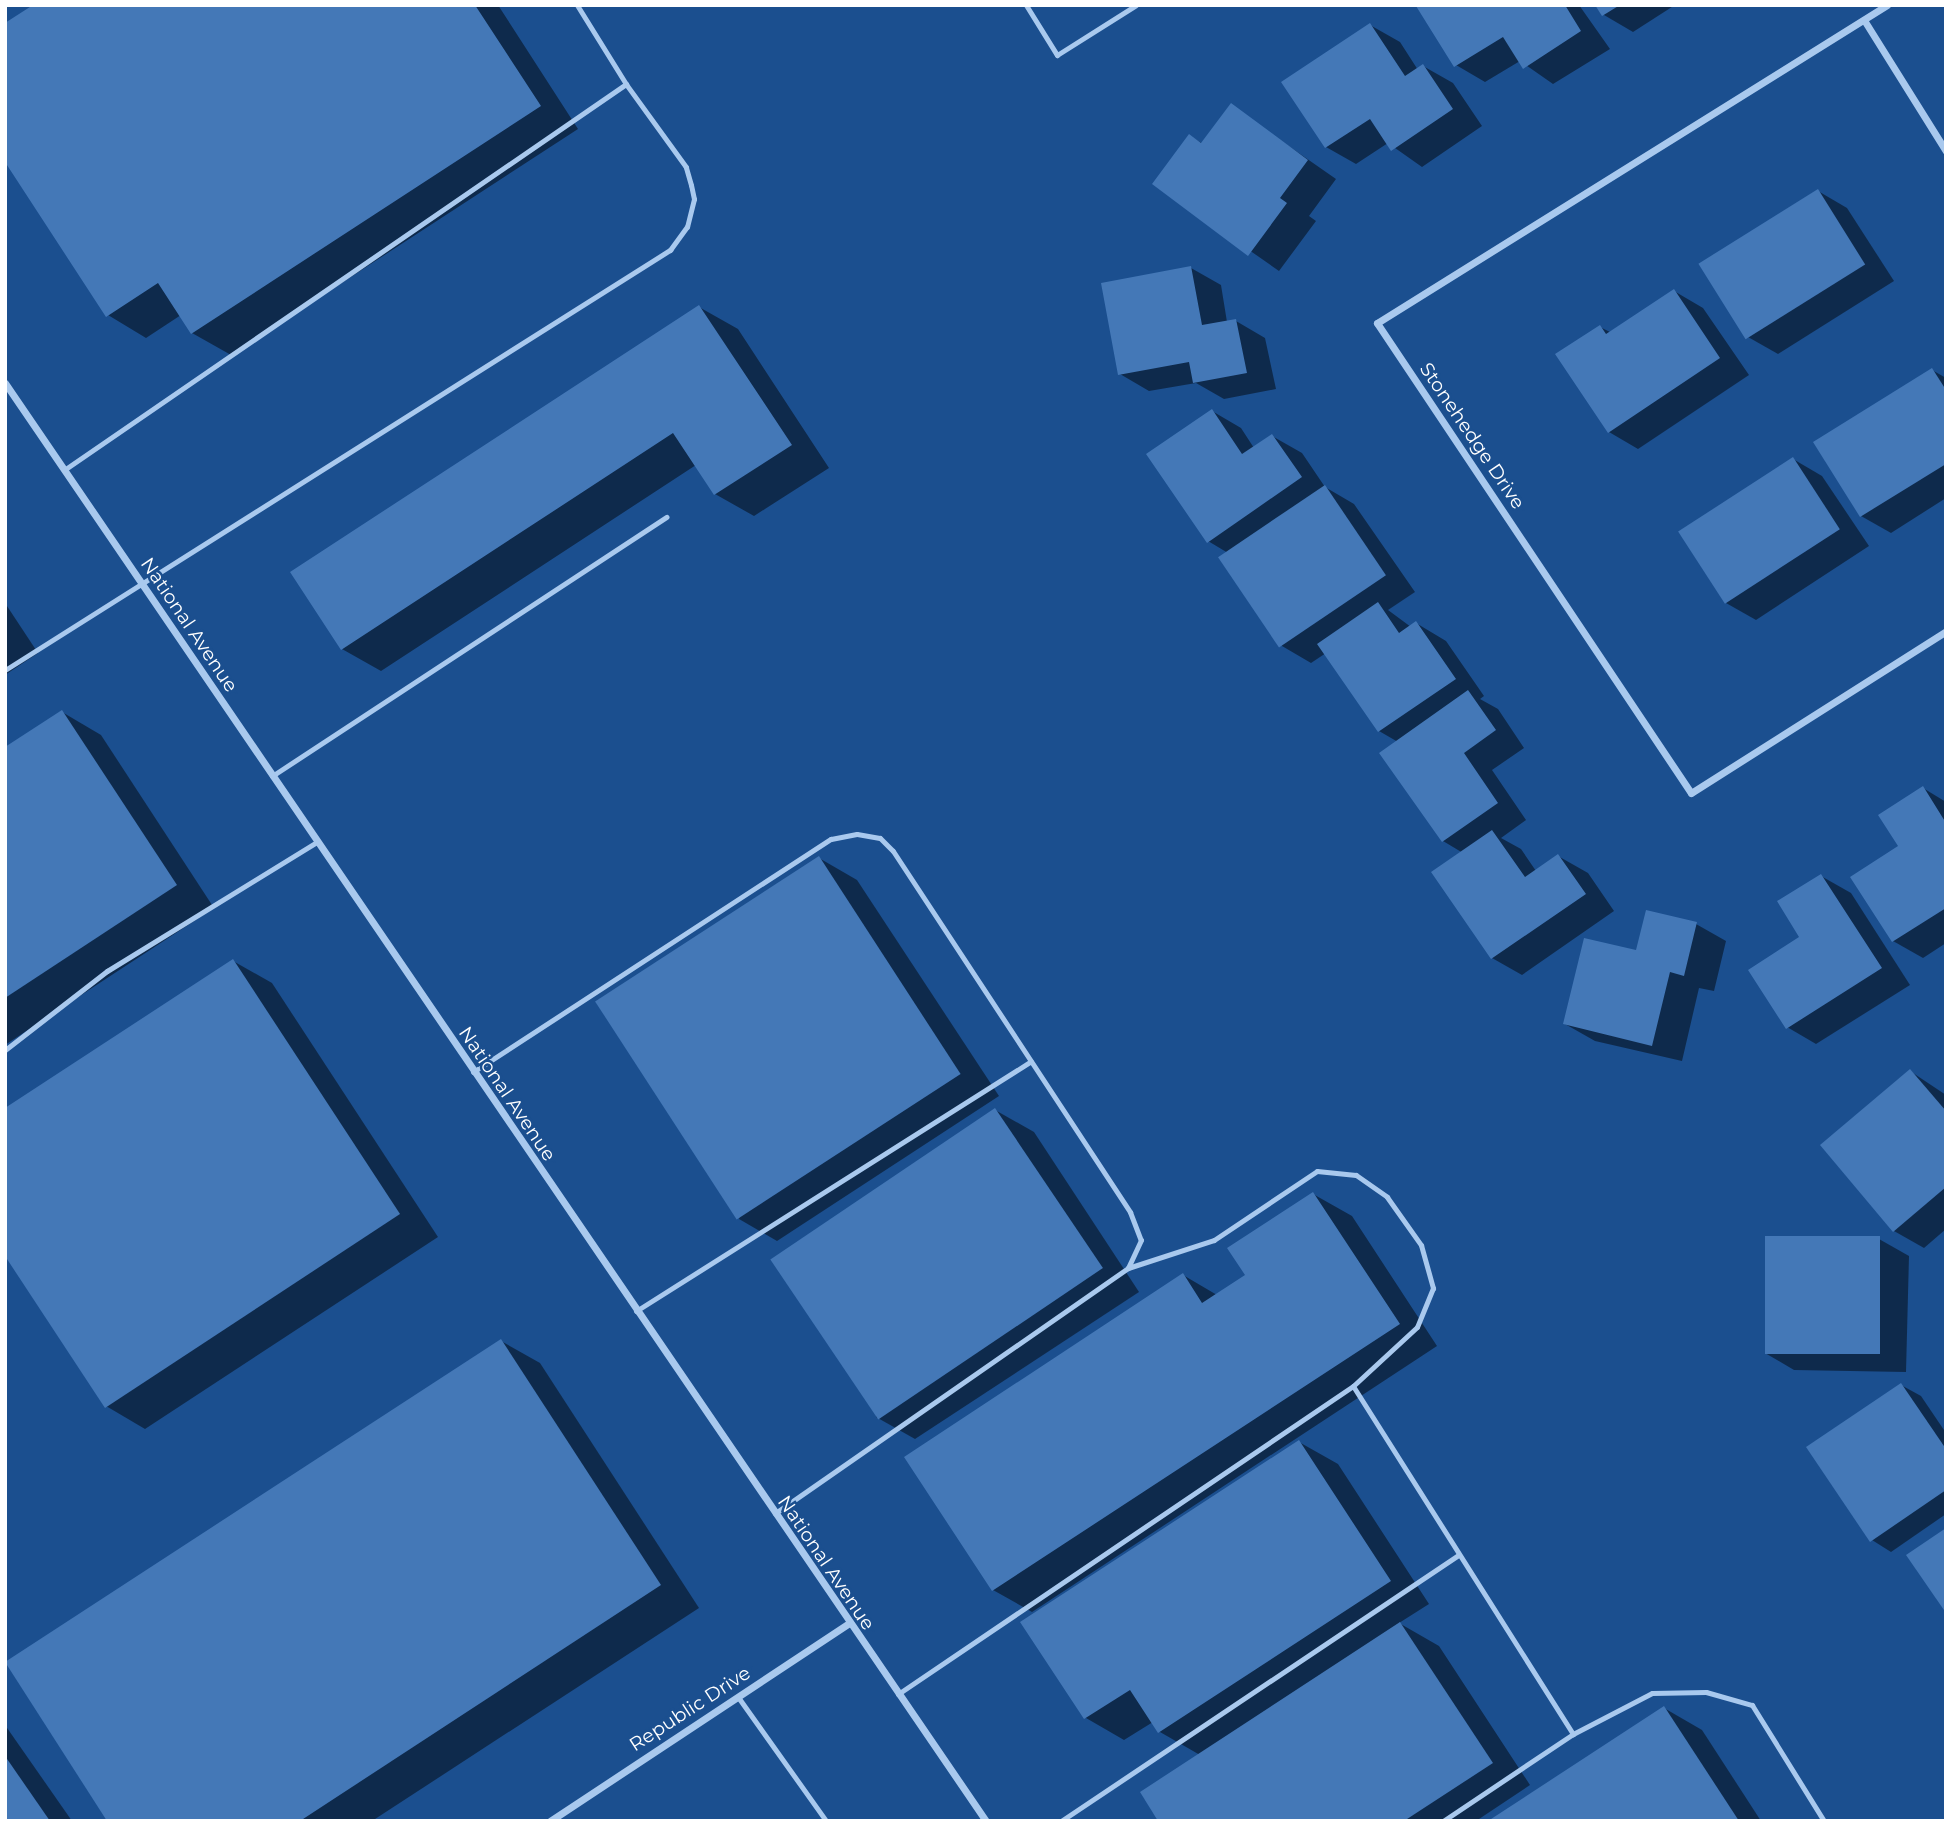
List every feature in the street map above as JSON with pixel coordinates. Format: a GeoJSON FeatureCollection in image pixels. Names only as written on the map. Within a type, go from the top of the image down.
{"type":"FeatureCollection","features":[{"type":"Feature","properties":{"kind":"street","name":"Stonehedge Drive"},"geometry":{"type":"LineString","coordinates":[[1887,5],[1377,323],[1691,793],[1946,631]]}},
{"type":"Feature","properties":{"kind":"street"},"geometry":{"type":"LineString","coordinates":[[1864,20],[1946,151]]}},
{"type":"Feature","properties":{"kind":"street","name":"National Avenue"},"geometry":{"type":"LineString","coordinates":[[5,383],[848,1624],[986,1821]]}},
{"type":"Feature","properties":{"kind":"street","name":"Republic Drive"},"geometry":{"type":"LineString","coordinates":[[550,1821],[848,1624]]}},
{"type":"Feature","properties":{"kind":"lane"},"geometry":{"type":"LineString","coordinates":[[5,670],[670,250],[687,228],[694,199],[686,167],[626,84],[577,5]]}},
{"type":"Feature","properties":{"kind":"lane"},"geometry":{"type":"LineString","coordinates":[[1026,5],[1057,55],[1136,5]]}},
{"type":"Feature","properties":{"kind":"lane"},"geometry":{"type":"LineString","coordinates":[[64,470],[626,84]]}},
{"type":"Feature","properties":{"kind":"lane"},"geometry":{"type":"LineString","coordinates":[[272,776],[667,517]]}},
{"type":"Feature","properties":{"kind":"lane"},"geometry":{"type":"LineString","coordinates":[[473,1072],[831,839],[857,834],[880,838],[894,851],[1129,1212],[1141,1240],[1128,1268]]}},
{"type":"Feature","properties":{"kind":"lane"},"geometry":{"type":"LineString","coordinates":[[5,1049],[107,971],[317,842]]}},
{"type":"Feature","properties":{"kind":"lane"},"geometry":{"type":"LineString","coordinates":[[635,1311],[1031,1061]]}},
{"type":"Feature","properties":{"kind":"lane"},"geometry":{"type":"LineString","coordinates":[[774,1514],[1128,1268],[1214,1240],[1317,1171],[1356,1175],[1387,1197],[1414,1236],[1433,1288],[1417,1327],[1353,1386],[897,1694]]}},
{"type":"Feature","properties":{"kind":"lane"},"geometry":{"type":"LineString","coordinates":[[1353,1386],[1573,1734]]}},
{"type":"Feature","properties":{"kind":"lane"},"geometry":{"type":"LineString","coordinates":[[1061,1821],[1458,1555]]}},
{"type":"Feature","properties":{"kind":"lane"},"geometry":{"type":"LineString","coordinates":[[1443,1821],[1573,1734],[1652,1693],[1706,1692],[1752,1706],[1824,1821]]}},
{"type":"Feature","properties":{"kind":"lane"},"geometry":{"type":"LineString","coordinates":[[738,1697],[826,1821]]}},
{"type":"Feature","properties":{"kind":"building"},"geometry":{"type":"Polygon","coordinates":[[[33,5],[475,5],[541,106],[191,334],[158,283],[106,317],[5,162],[5,23],[33,5]]]}},
{"type":"Feature","properties":{"kind":"building"},"geometry":{"type":"Polygon","coordinates":[[[1565,5],[1581,31],[1523,69],[1503,37],[1454,67],[1416,6],[1565,5]]]}},
{"type":"Feature","properties":{"kind":"building"},"geometry":{"type":"Polygon","coordinates":[[[1595,5],[1620,5],[1602,16],[1595,5]]]}},
{"type":"Feature","properties":{"kind":"building"},"geometry":{"type":"Polygon","coordinates":[[[1370,23],[1405,76],[1423,64],[1453,109],[1391,151],[1370,119],[1325,148],[1281,82],[1370,23]]]}},
{"type":"Feature","properties":{"kind":"building"},"geometry":{"type":"Polygon","coordinates":[[[1231,103],[1308,160],[1280,198],[1287,203],[1248,256],[1152,184],[1189,134],[1201,143],[1231,103]]]}},
{"type":"Feature","properties":{"kind":"building"},"geometry":{"type":"Polygon","coordinates":[[[1818,189],[1865,264],[1746,339],[1698,264],[1818,189]]]}},
{"type":"Feature","properties":{"kind":"building"},"geometry":{"type":"Polygon","coordinates":[[[1191,266],[1202,325],[1236,319],[1247,373],[1193,383],[1189,362],[1118,375],[1101,283],[1191,266]]]}},
{"type":"Feature","properties":{"kind":"building"},"geometry":{"type":"Polygon","coordinates":[[[1674,289],[1720,358],[1608,433],[1555,354],[1600,325],[1606,334],[1674,289]]]}},
{"type":"Feature","properties":{"kind":"building"},"geometry":{"type":"Polygon","coordinates":[[[699,305],[792,445],[714,495],[673,433],[341,650],[290,572],[699,305]]]}},
{"type":"Feature","properties":{"kind":"building"},"geometry":{"type":"Polygon","coordinates":[[[1932,368],[1946,390],[1946,464],[1860,517],[1813,442],[1932,368]]]}},
{"type":"Feature","properties":{"kind":"building"},"geometry":{"type":"Polygon","coordinates":[[[1212,409],[1242,454],[1272,434],[1302,477],[1207,543],[1146,454],[1212,409]]]}},
{"type":"Feature","properties":{"kind":"building"},"geometry":{"type":"Polygon","coordinates":[[[1793,457],[1840,529],[1725,604],[1678,532],[1793,457]]]}},
{"type":"Feature","properties":{"kind":"building"},"geometry":{"type":"Polygon","coordinates":[[[1325,485],[1386,575],[1279,648],[1218,557],[1325,485]]]}},
{"type":"Feature","properties":{"kind":"building"},"geometry":{"type":"Polygon","coordinates":[[[1378,602],[1399,633],[1416,621],[1456,679],[1378,732],[1317,644],[1378,602]]]}},
{"type":"Feature","properties":{"kind":"building"},"geometry":{"type":"Polygon","coordinates":[[[1468,690],[1496,730],[1464,753],[1498,803],[1442,842],[1379,753],[1468,690]]]}},
{"type":"Feature","properties":{"kind":"building"},"geometry":{"type":"Polygon","coordinates":[[[62,710],[177,885],[5,998],[5,747],[62,710]]]}},
{"type":"Feature","properties":{"kind":"building"},"geometry":{"type":"Polygon","coordinates":[[[1923,786],[1946,823],[1946,908],[1892,942],[1850,877],[1898,846],[1878,815],[1923,786]]]}},
{"type":"Feature","properties":{"kind":"building"},"geometry":{"type":"Polygon","coordinates":[[[1492,830],[1525,877],[1558,854],[1586,894],[1491,959],[1431,872],[1492,830]]]}},
{"type":"Feature","properties":{"kind":"building"},"geometry":{"type":"Polygon","coordinates":[[[819,856],[961,1074],[737,1219],[595,1001],[819,856]]]}},
{"type":"Feature","properties":{"kind":"building"},"geometry":{"type":"Polygon","coordinates":[[[1821,874],[1882,968],[1786,1029],[1748,970],[1799,937],[1777,901],[1821,874]]]}},
{"type":"Feature","properties":{"kind":"building"},"geometry":{"type":"Polygon","coordinates":[[[1646,910],[1697,922],[1684,976],[1670,972],[1652,1046],[1563,1024],[1584,938],[1636,950],[1646,910]]]}},
{"type":"Feature","properties":{"kind":"building"},"geometry":{"type":"Polygon","coordinates":[[[233,959],[400,1214],[105,1408],[5,1256],[5,1108],[233,959]]]}},
{"type":"Feature","properties":{"kind":"building"},"geometry":{"type":"Polygon","coordinates":[[[1910,1069],[1946,1111],[1946,1187],[1893,1232],[1820,1145],[1910,1069]]]}},
{"type":"Feature","properties":{"kind":"building"},"geometry":{"type":"Polygon","coordinates":[[[995,1108],[1103,1268],[878,1420],[770,1260],[995,1108]]]}},
{"type":"Feature","properties":{"kind":"building"},"geometry":{"type":"Polygon","coordinates":[[[1313,1192],[1400,1324],[992,1591],[904,1457],[1183,1273],[1202,1303],[1245,1275],[1227,1248],[1313,1192]]]}},
{"type":"Feature","properties":{"kind":"building"},"geometry":{"type":"Polygon","coordinates":[[[1765,1236],[1880,1236],[1880,1354],[1765,1354],[1765,1236]]]}},
{"type":"Feature","properties":{"kind":"building"},"geometry":{"type":"Polygon","coordinates":[[[501,1339],[661,1585],[300,1821],[107,1821],[5,1662],[501,1339]]]}},
{"type":"Feature","properties":{"kind":"building"},"geometry":{"type":"Polygon","coordinates":[[[1901,1383],[1946,1449],[1946,1490],[1870,1542],[1806,1447],[1901,1383]]]}},
{"type":"Feature","properties":{"kind":"building"},"geometry":{"type":"Polygon","coordinates":[[[1299,1440],[1391,1581],[1158,1733],[1130,1690],[1084,1719],[1020,1622],[1299,1440]]]}},
{"type":"Feature","properties":{"kind":"building"},"geometry":{"type":"Polygon","coordinates":[[[1946,1528],[1946,1613],[1906,1555],[1946,1528]]]}},
{"type":"Feature","properties":{"kind":"building"},"geometry":{"type":"Polygon","coordinates":[[[1400,1622],[1493,1763],[1404,1821],[1158,1821],[1140,1792],[1400,1622]]]}},
{"type":"Feature","properties":{"kind":"building"},"geometry":{"type":"Polygon","coordinates":[[[1664,1706],[1739,1821],[1488,1821],[1664,1706]]]}},
{"type":"Feature","properties":{"kind":"building"},"geometry":{"type":"Polygon","coordinates":[[[5,1756],[50,1821],[5,1821],[5,1756]]]}}]}
